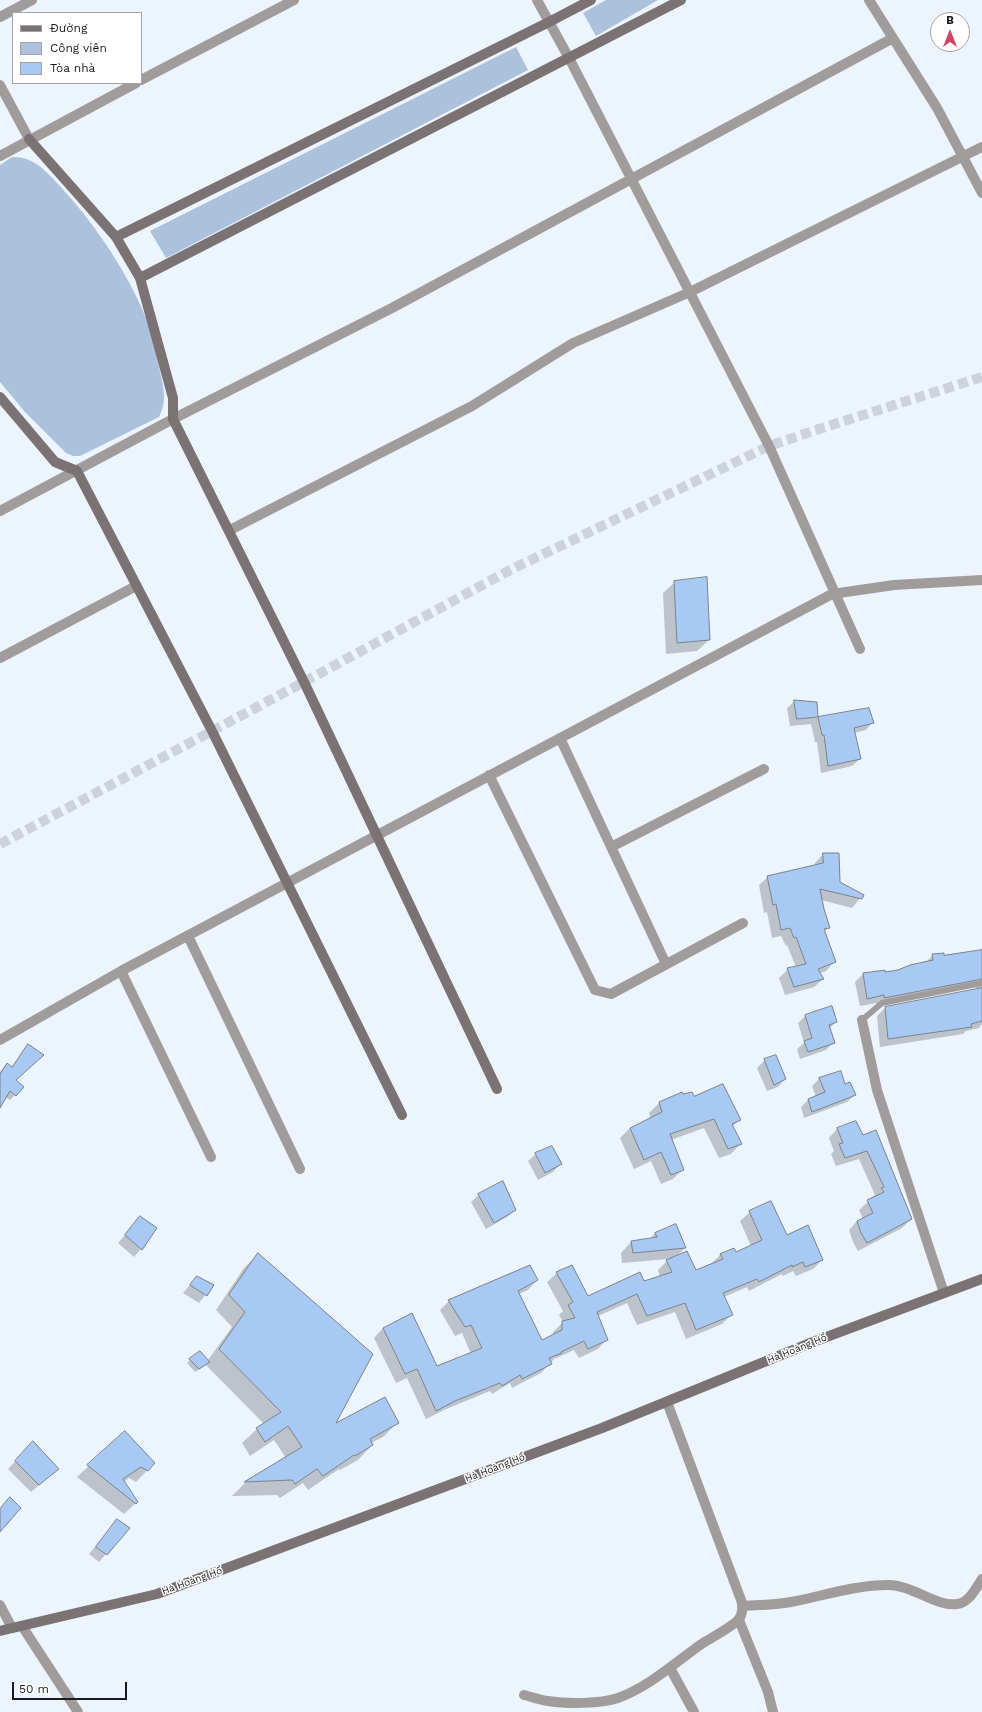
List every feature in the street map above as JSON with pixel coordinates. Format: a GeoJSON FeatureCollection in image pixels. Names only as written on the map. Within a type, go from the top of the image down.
{"type":"FeatureCollection","features":[{"type":"Feature","properties":{"kind":"street"},"geometry":{"type":"LineString","coordinates":[[0,17],[32,0]]}},
{"type":"Feature","properties":{"kind":"street"},"geometry":{"type":"LineString","coordinates":[[142,79],[294,0]]}},
{"type":"Feature","properties":{"kind":"street"},"geometry":{"type":"LineString","coordinates":[[537,0],[632,179],[769,446],[860,649]]}},
{"type":"Feature","properties":{"kind":"street"},"geometry":{"type":"LineString","coordinates":[[116,236],[591,0]]}},
{"type":"Feature","properties":{"kind":"street"},"geometry":{"type":"LineString","coordinates":[[140,278],[681,0]]}},
{"type":"Feature","properties":{"kind":"street"},"geometry":{"type":"LineString","coordinates":[[869,0],[937,108],[982,193]]}},
{"type":"Feature","properties":{"kind":"street"},"geometry":{"type":"LineString","coordinates":[[0,511],[173,419],[392,308],[893,38]]}},
{"type":"Feature","properties":{"kind":"street"},"geometry":{"type":"LineString","coordinates":[[0,156],[29,139],[134,84]]}},
{"type":"Feature","properties":{"kind":"street"},"geometry":{"type":"LineString","coordinates":[[0,85],[29,139],[116,236],[140,278],[173,398],[173,419],[230,530],[497,1089]]}},
{"type":"Feature","properties":{"kind":"street"},"geometry":{"type":"LineString","coordinates":[[230,530],[472,406],[573,343],[690,292],[982,147]]}},
{"type":"Feature","properties":{"kind":"street"},"geometry":{"type":"LineString","coordinates":[[0,397],[55,462],[77,471],[212,731],[402,1115]]}},
{"type":"Feature","properties":{"kind":"street"},"geometry":{"type":"LineString","coordinates":[[0,1040],[121,970],[188,936],[376,834],[835,593],[894,585],[982,580]]}},
{"type":"Feature","properties":{"kind":"street"},"geometry":{"type":"LineString","coordinates":[[0,658],[136,586]]}},
{"type":"Feature","properties":{"kind":"street"},"geometry":{"type":"LineString","coordinates":[[560,738],[666,964]]}},
{"type":"Feature","properties":{"kind":"street"},"geometry":{"type":"LineString","coordinates":[[611,846],[764,769]]}},
{"type":"Feature","properties":{"kind":"street"},"geometry":{"type":"LineString","coordinates":[[488,775],[595,990],[611,994],[743,923]]}},
{"type":"Feature","properties":{"kind":"street"},"geometry":{"type":"LineString","coordinates":[[188,936],[300,1169]]}},
{"type":"Feature","properties":{"kind":"street"},"geometry":{"type":"LineString","coordinates":[[121,970],[211,1157]]}},
{"type":"Feature","properties":{"kind":"street"},"geometry":{"type":"LineString","coordinates":[[862,1020],[876,1090],[944,1293]]}},
{"type":"Feature","properties":{"kind":"street","name":"Hà Hoàng Hổ"},"geometry":{"type":"LineString","coordinates":[[0,1631],[157,1594],[588,1434],[813,1342],[982,1278]]}},
{"type":"Feature","properties":{"kind":"street"},"geometry":{"type":"LineString","coordinates":[[667,1402],[742,1606],[739,1620],[768,1692],[773,1712]]}},
{"type":"Feature","properties":{"kind":"street"},"geometry":{"type":"LineString","coordinates":[[742,1606],[790,1602],[886,1585],[901,1586],[941,1603],[950,1605],[959,1604],[965,1602],[982,1579]]}},
{"type":"Feature","properties":{"kind":"street"},"geometry":{"type":"LineString","coordinates":[[2,1608],[78,1712]]}},
{"type":"Feature","properties":{"kind":"street"},"geometry":{"type":"LineString","coordinates":[[524,1695],[547,1701],[599,1701],[617,1698],[670,1668],[700,1645],[739,1620]]}},
{"type":"Feature","properties":{"kind":"street"},"geometry":{"type":"LineString","coordinates":[[670,1668],[694,1712]]}},
{"type":"Feature","properties":{"kind":"lane"},"geometry":{"type":"LineString","coordinates":[[862,1020],[882,1003],[982,983]]}},
{"type":"Feature","properties":{"kind":"green space"},"geometry":{"type":"Polygon","coordinates":[[[606,0],[658,0],[596,36],[583,13],[606,0]]]}},
{"type":"Feature","properties":{"kind":"green space"},"geometry":{"type":"Polygon","coordinates":[[[516,47],[528,70],[166,258],[150,231],[516,47]]]}},
{"type":"Feature","properties":{"kind":"green space"},"geometry":{"type":"Polygon","coordinates":[[[12,157],[28,160],[37,164],[44,170],[60,186],[103,239],[121,268],[141,306],[157,358],[164,393],[162,411],[159,417],[80,456],[73,456],[66,453],[25,412],[0,382],[0,165],[12,157]]]}},
{"type":"Feature","properties":{"kind":"building"},"geometry":{"type":"Polygon","coordinates":[[[707,577],[710,640],[677,643],[674,581],[707,577]]]}},
{"type":"Feature","properties":{"kind":"building"},"geometry":{"type":"Polygon","coordinates":[[[794,700],[817,702],[818,717],[797,719],[794,700]]]}},
{"type":"Feature","properties":{"kind":"building"},"geometry":{"type":"Polygon","coordinates":[[[869,708],[874,723],[854,728],[861,759],[828,766],[824,735],[822,735],[818,717],[869,708]]]}},
{"type":"Feature","properties":{"kind":"building"},"geometry":{"type":"Polygon","coordinates":[[[823,853],[839,853],[840,882],[864,895],[862,899],[820,889],[830,928],[824,929],[836,962],[818,969],[824,979],[794,987],[787,968],[806,964],[796,937],[794,938],[790,928],[781,930],[776,904],[773,905],[767,876],[823,863],[823,853]]]}},
{"type":"Feature","properties":{"kind":"building"},"geometry":{"type":"Polygon","coordinates":[[[982,950],[982,979],[884,998],[884,995],[867,999],[863,973],[898,970],[910,965],[933,960],[932,954],[944,953],[944,955],[982,950]]]}},
{"type":"Feature","properties":{"kind":"building"},"geometry":{"type":"Polygon","coordinates":[[[982,988],[982,1021],[971,1024],[972,1027],[888,1039],[885,1007],[982,988]]]}},
{"type":"Feature","properties":{"kind":"building"},"geometry":{"type":"Polygon","coordinates":[[[832,1006],[837,1022],[829,1025],[835,1043],[808,1052],[804,1041],[812,1038],[805,1015],[832,1006]]]}},
{"type":"Feature","properties":{"kind":"building"},"geometry":{"type":"Polygon","coordinates":[[[28,1044],[44,1055],[16,1080],[24,1087],[16,1096],[10,1091],[0,1108],[0,1074],[7,1063],[12,1067],[28,1044]]]}},
{"type":"Feature","properties":{"kind":"building"},"geometry":{"type":"Polygon","coordinates":[[[776,1055],[786,1079],[774,1085],[764,1059],[776,1055]]]}},
{"type":"Feature","properties":{"kind":"building"},"geometry":{"type":"Polygon","coordinates":[[[841,1071],[845,1084],[850,1082],[856,1095],[812,1112],[808,1099],[825,1092],[819,1078],[841,1071]]]}},
{"type":"Feature","properties":{"kind":"building"},"geometry":{"type":"Polygon","coordinates":[[[723,1084],[741,1120],[732,1124],[742,1144],[728,1149],[714,1119],[670,1134],[684,1170],[671,1175],[661,1152],[644,1160],[630,1128],[662,1112],[659,1102],[682,1092],[683,1094],[692,1092],[694,1096],[723,1084]]]}},
{"type":"Feature","properties":{"kind":"building"},"geometry":{"type":"Polygon","coordinates":[[[856,1121],[863,1135],[876,1130],[912,1219],[867,1243],[861,1233],[857,1221],[873,1213],[867,1200],[884,1192],[881,1188],[884,1187],[867,1151],[845,1158],[839,1144],[843,1143],[837,1128],[856,1121]]]}},
{"type":"Feature","properties":{"kind":"building"},"geometry":{"type":"Polygon","coordinates":[[[552,1146],[562,1164],[545,1173],[535,1153],[552,1146]]]}},
{"type":"Feature","properties":{"kind":"building"},"geometry":{"type":"Polygon","coordinates":[[[503,1181],[516,1210],[494,1223],[478,1194],[503,1181]]]}},
{"type":"Feature","properties":{"kind":"building"},"geometry":{"type":"Polygon","coordinates":[[[771,1201],[787,1235],[808,1225],[823,1260],[805,1267],[803,1262],[792,1267],[792,1265],[759,1282],[757,1279],[723,1293],[733,1315],[696,1330],[685,1303],[647,1316],[637,1294],[597,1312],[608,1340],[588,1349],[584,1341],[549,1358],[552,1364],[522,1379],[520,1375],[502,1386],[500,1383],[455,1401],[436,1411],[417,1369],[405,1374],[383,1328],[412,1313],[437,1366],[482,1348],[471,1325],[465,1327],[448,1300],[530,1265],[538,1280],[518,1291],[542,1340],[562,1330],[562,1321],[575,1318],[568,1305],[573,1302],[556,1272],[572,1265],[588,1296],[640,1272],[644,1281],[672,1272],[666,1260],[687,1251],[696,1270],[723,1259],[720,1254],[734,1248],[736,1252],[762,1240],[749,1211],[771,1201]]]}},
{"type":"Feature","properties":{"kind":"building"},"geometry":{"type":"Polygon","coordinates":[[[140,1216],[157,1228],[142,1250],[125,1235],[140,1216]]]}},
{"type":"Feature","properties":{"kind":"building"},"geometry":{"type":"Polygon","coordinates":[[[676,1224],[686,1248],[633,1253],[631,1241],[657,1237],[655,1233],[676,1224]]]}},
{"type":"Feature","properties":{"kind":"building"},"geometry":{"type":"Polygon","coordinates":[[[258,1253],[373,1354],[336,1423],[385,1397],[399,1423],[370,1439],[373,1445],[355,1456],[354,1455],[323,1476],[317,1469],[295,1484],[292,1480],[244,1482],[302,1447],[288,1426],[265,1442],[256,1428],[281,1412],[219,1349],[245,1312],[229,1295],[258,1253]]]}},
{"type":"Feature","properties":{"kind":"building"},"geometry":{"type":"Polygon","coordinates":[[[197,1276],[214,1285],[207,1296],[190,1285],[197,1276]]]}},
{"type":"Feature","properties":{"kind":"building"},"geometry":{"type":"Polygon","coordinates":[[[200,1351],[210,1362],[199,1369],[189,1359],[200,1351]]]}},
{"type":"Feature","properties":{"kind":"building"},"geometry":{"type":"Polygon","coordinates":[[[125,1431],[155,1463],[148,1471],[141,1467],[123,1479],[138,1502],[136,1504],[87,1465],[125,1431]]]}},
{"type":"Feature","properties":{"kind":"building"},"geometry":{"type":"Polygon","coordinates":[[[33,1441],[59,1469],[39,1485],[15,1461],[33,1441]]]}},
{"type":"Feature","properties":{"kind":"building"},"geometry":{"type":"Polygon","coordinates":[[[10,1497],[21,1508],[0,1532],[0,1509],[10,1497]]]}},
{"type":"Feature","properties":{"kind":"building"},"geometry":{"type":"Polygon","coordinates":[[[117,1519],[130,1528],[107,1555],[96,1547],[117,1519]]]}},
{"type":"Feature","properties":{"kind":"tunnel"},"geometry":{"type":"LineString","coordinates":[[0,844],[510,570],[769,446],[982,377]]}}]}
